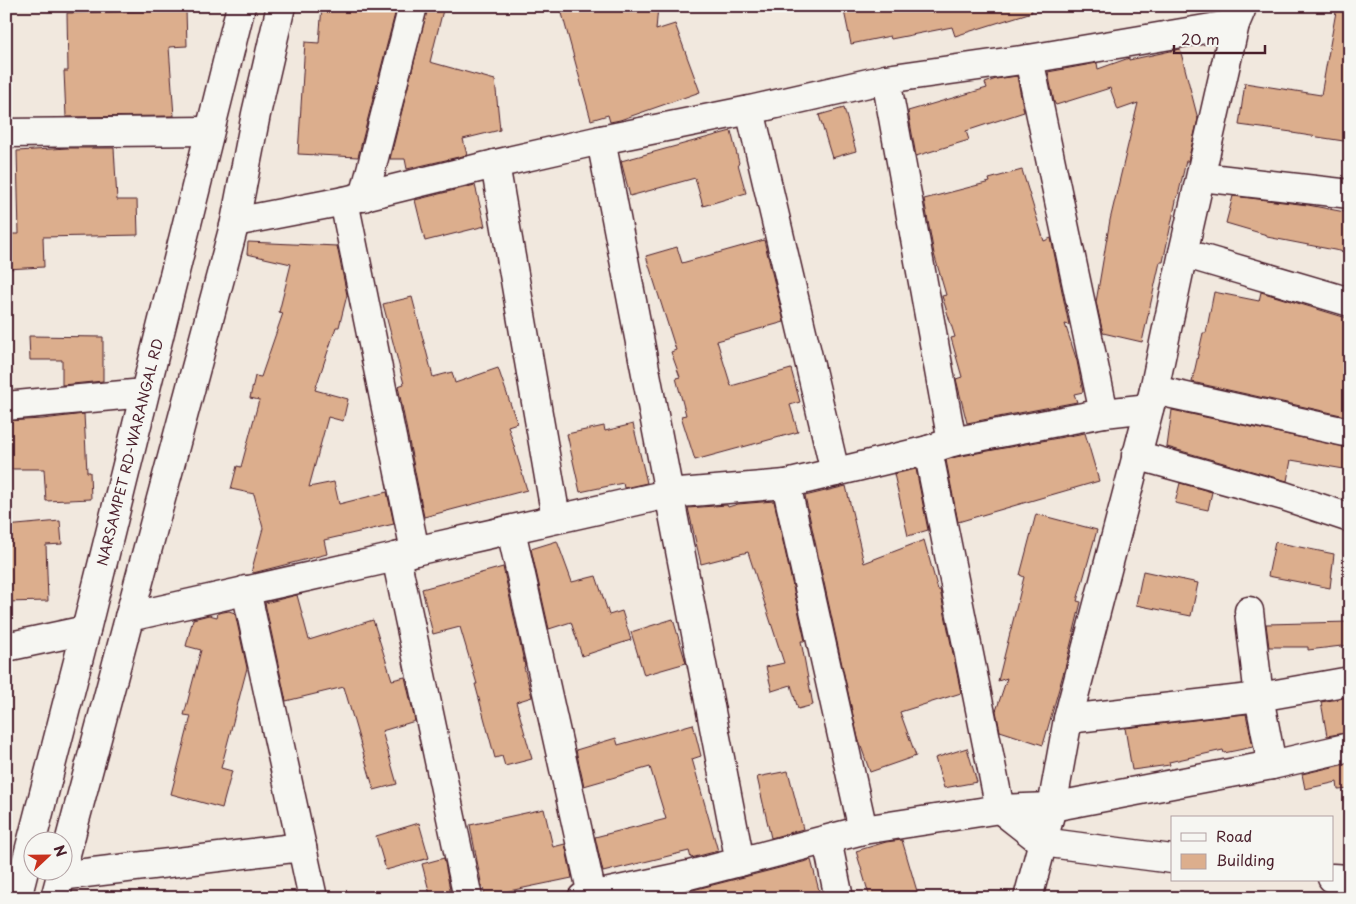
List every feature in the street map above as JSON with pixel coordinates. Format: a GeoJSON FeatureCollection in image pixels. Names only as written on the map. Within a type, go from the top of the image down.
{"type":"FeatureCollection","features":[{"type":"Feature","properties":{"kind":"street","name":"NARSAMPET RD-WARANGAL RD"},"geometry":{"type":"LineString","coordinates":[[17,898],[86,630],[241,6]]}},
{"type":"Feature","properties":{"kind":"street"},"geometry":{"type":"LineString","coordinates":[[72,833],[235,222],[256,114],[281,6]]}},
{"type":"Feature","properties":{"kind":"street"},"geometry":{"type":"LineString","coordinates":[[413,6],[354,199],[405,554],[468,898]]}},
{"type":"Feature","properties":{"kind":"street"},"geometry":{"type":"LineString","coordinates":[[235,222],[354,199],[495,164],[886,79],[1029,59],[1239,15],[1151,399],[1068,719],[1052,806],[1028,898]]}},
{"type":"Feature","properties":{"kind":"street"},"geometry":{"type":"LineString","coordinates":[[1029,59],[1104,413]]}},
{"type":"Feature","properties":{"kind":"street"},"geometry":{"type":"LineString","coordinates":[[886,79],[940,446],[1000,809],[1042,842],[1171,858]]}},
{"type":"Feature","properties":{"kind":"street"},"geometry":{"type":"LineString","coordinates":[[750,110],[835,472]]}},
{"type":"Feature","properties":{"kind":"street"},"geometry":{"type":"LineString","coordinates":[[6,133],[209,131]]}},
{"type":"Feature","properties":{"kind":"street"},"geometry":{"type":"LineString","coordinates":[[602,140],[668,494],[740,862]]}},
{"type":"Feature","properties":{"kind":"street"},"geometry":{"type":"LineString","coordinates":[[495,164],[556,518]]}},
{"type":"Feature","properties":{"kind":"street"},"geometry":{"type":"LineString","coordinates":[[1201,177],[1350,194]]}},
{"type":"Feature","properties":{"kind":"street"},"geometry":{"type":"LineString","coordinates":[[1183,253],[1350,302]]}},
{"type":"Feature","properties":{"kind":"street"},"geometry":{"type":"LineString","coordinates":[[6,406],[144,393]]}},
{"type":"Feature","properties":{"kind":"street"},"geometry":{"type":"LineString","coordinates":[[129,617],[511,530],[556,518],[668,494],[786,484],[940,446],[1104,413],[1151,399],[1350,433]]}},
{"type":"Feature","properties":{"kind":"street"},"geometry":{"type":"LineString","coordinates":[[1136,455],[1284,496],[1350,518]]}},
{"type":"Feature","properties":{"kind":"street"},"geometry":{"type":"LineString","coordinates":[[786,484],[863,830]]}},
{"type":"Feature","properties":{"kind":"street"},"geometry":{"type":"LineString","coordinates":[[511,530],[587,896],[691,887],[740,862],[863,830],[1000,809],[1052,806],[1272,765],[1350,748]]}},
{"type":"Feature","properties":{"kind":"street"},"geometry":{"type":"LineString","coordinates":[[246,590],[313,898]]}},
{"type":"Feature","properties":{"kind":"street"},"geometry":{"type":"LineString","coordinates":[[1249,611],[1259,697],[1272,765]]}},
{"type":"Feature","properties":{"kind":"street"},"geometry":{"type":"LineString","coordinates":[[6,648],[86,630]]}},
{"type":"Feature","properties":{"kind":"street"},"geometry":{"type":"LineString","coordinates":[[1068,719],[1259,697],[1350,680]]}},
{"type":"Feature","properties":{"kind":"street"},"geometry":{"type":"LineString","coordinates":[[827,840],[839,898]]}},
{"type":"Feature","properties":{"kind":"street"},"geometry":{"type":"LineString","coordinates":[[72,876],[302,847]]}},
{"type":"Feature","properties":{"kind":"street"},"geometry":{"type":"LineString","coordinates":[[1334,878],[1350,879]]}},
{"type":"Feature","properties":{"kind":"building"},"geometry":{"type":"Polygon","coordinates":[[[322,6],[397,6],[358,157],[298,154],[305,42],[319,43],[322,6]]]}},
{"type":"Feature","properties":{"kind":"building"},"geometry":{"type":"Polygon","coordinates":[[[428,6],[444,6],[430,62],[495,80],[500,130],[463,139],[467,155],[407,169],[405,159],[390,159],[428,6]]]}},
{"type":"Feature","properties":{"kind":"building"},"geometry":{"type":"Polygon","coordinates":[[[560,6],[658,6],[656,30],[675,24],[700,92],[620,120],[610,122],[608,115],[591,120],[560,6]]]}},
{"type":"Feature","properties":{"kind":"building"},"geometry":{"type":"Polygon","coordinates":[[[843,6],[1031,6],[1032,12],[955,36],[952,27],[891,39],[890,36],[851,44],[843,6]]]}},
{"type":"Feature","properties":{"kind":"building"},"geometry":{"type":"Polygon","coordinates":[[[1337,6],[1350,6],[1350,142],[1239,125],[1245,83],[1321,95],[1337,6]]]}},
{"type":"Feature","properties":{"kind":"building"},"geometry":{"type":"Polygon","coordinates":[[[186,10],[187,46],[169,47],[174,116],[66,117],[64,71],[68,71],[67,13],[186,10]]]}},
{"type":"Feature","properties":{"kind":"building"},"geometry":{"type":"Polygon","coordinates":[[[1180,49],[1198,119],[1177,196],[1163,262],[1160,262],[1142,342],[1103,333],[1096,302],[1110,220],[1138,103],[1118,110],[1110,88],[1056,105],[1048,72],[1097,63],[1098,69],[1129,58],[1129,60],[1180,49]]]}},
{"type":"Feature","properties":{"kind":"building"},"geometry":{"type":"Polygon","coordinates":[[[1017,76],[1024,112],[966,131],[969,140],[916,156],[908,111],[987,88],[985,83],[996,79],[1017,76]]]}},
{"type":"Feature","properties":{"kind":"building"},"geometry":{"type":"Polygon","coordinates":[[[844,108],[856,151],[832,158],[819,115],[844,108]]]}},
{"type":"Feature","properties":{"kind":"building"},"geometry":{"type":"Polygon","coordinates":[[[731,131],[746,193],[703,206],[695,178],[630,196],[621,161],[731,131]]]}},
{"type":"Feature","properties":{"kind":"building"},"geometry":{"type":"Polygon","coordinates":[[[114,148],[117,200],[137,200],[138,235],[43,237],[44,267],[6,269],[6,234],[19,234],[17,151],[114,148]]]}},
{"type":"Feature","properties":{"kind":"building"},"geometry":{"type":"Polygon","coordinates":[[[1022,170],[1044,241],[1051,238],[1069,325],[1065,324],[1077,361],[1083,392],[1074,394],[1077,402],[967,423],[956,379],[962,377],[951,338],[955,337],[942,296],[946,295],[934,254],[924,199],[990,182],[989,179],[1022,170]]]}},
{"type":"Feature","properties":{"kind":"building"},"geometry":{"type":"Polygon","coordinates":[[[475,185],[485,226],[425,241],[415,200],[475,185]]]}},
{"type":"Feature","properties":{"kind":"building"},"geometry":{"type":"Polygon","coordinates":[[[1233,196],[1308,205],[1350,213],[1350,253],[1267,237],[1267,235],[1226,223],[1233,196]]]}},
{"type":"Feature","properties":{"kind":"building"},"geometry":{"type":"Polygon","coordinates":[[[764,240],[784,322],[717,341],[731,386],[791,369],[800,402],[790,405],[798,432],[695,460],[681,416],[686,415],[676,378],[680,377],[671,352],[676,350],[646,256],[677,247],[682,263],[764,240]]]}},
{"type":"Feature","properties":{"kind":"building"},"geometry":{"type":"Polygon","coordinates":[[[248,242],[337,246],[347,295],[339,327],[336,327],[315,390],[348,399],[343,421],[328,417],[309,487],[334,482],[339,504],[387,492],[394,524],[324,540],[327,554],[253,573],[252,569],[263,528],[254,494],[231,489],[237,466],[241,467],[259,400],[250,398],[255,376],[261,377],[283,313],[279,312],[291,264],[247,254],[248,242]]]}},
{"type":"Feature","properties":{"kind":"building"},"geometry":{"type":"Polygon","coordinates":[[[1214,292],[1259,301],[1261,292],[1350,319],[1350,417],[1192,382],[1203,333],[1206,333],[1214,292]]]}},
{"type":"Feature","properties":{"kind":"building"},"geometry":{"type":"Polygon","coordinates":[[[412,297],[433,377],[452,372],[455,383],[498,368],[517,423],[508,426],[527,490],[424,517],[398,386],[404,384],[383,304],[412,297]]]}},
{"type":"Feature","properties":{"kind":"building"},"geometry":{"type":"Polygon","coordinates":[[[29,336],[103,337],[103,381],[62,385],[62,360],[30,360],[29,336]]]}},
{"type":"Feature","properties":{"kind":"building"},"geometry":{"type":"Polygon","coordinates":[[[1172,410],[1350,448],[1350,470],[1291,460],[1287,481],[1167,447],[1172,410]]]}},
{"type":"Feature","properties":{"kind":"building"},"geometry":{"type":"Polygon","coordinates":[[[84,414],[87,472],[90,472],[91,499],[46,501],[44,469],[6,469],[6,421],[84,414]]]}},
{"type":"Feature","properties":{"kind":"building"},"geometry":{"type":"Polygon","coordinates":[[[633,424],[647,483],[624,488],[623,483],[580,492],[567,434],[604,426],[605,431],[633,424]]]}},
{"type":"Feature","properties":{"kind":"building"},"geometry":{"type":"Polygon","coordinates":[[[1085,433],[1099,481],[958,522],[946,460],[1085,433]]]}},
{"type":"Feature","properties":{"kind":"building"},"geometry":{"type":"Polygon","coordinates":[[[916,469],[928,530],[908,536],[894,474],[916,469]]]}},
{"type":"Feature","properties":{"kind":"building"},"geometry":{"type":"Polygon","coordinates":[[[1180,483],[1212,492],[1208,510],[1175,503],[1180,483]]]}},
{"type":"Feature","properties":{"kind":"building"},"geometry":{"type":"Polygon","coordinates":[[[846,486],[864,563],[924,540],[938,590],[940,590],[961,693],[900,712],[916,756],[870,772],[858,738],[805,496],[846,486]]]}},
{"type":"Feature","properties":{"kind":"building"},"geometry":{"type":"Polygon","coordinates":[[[774,501],[805,641],[801,641],[813,705],[798,709],[791,685],[772,691],[766,667],[784,663],[748,552],[701,564],[688,508],[727,505],[728,507],[738,504],[774,501]]]}},
{"type":"Feature","properties":{"kind":"building"},"geometry":{"type":"Polygon","coordinates":[[[1036,514],[1097,530],[1077,601],[1081,602],[1066,664],[1043,745],[1000,731],[996,711],[1007,678],[998,681],[1024,577],[1020,575],[1036,514]]]}},
{"type":"Feature","properties":{"kind":"building"},"geometry":{"type":"Polygon","coordinates":[[[60,521],[62,544],[46,545],[48,601],[6,602],[6,526],[60,521]]]}},
{"type":"Feature","properties":{"kind":"building"},"geometry":{"type":"Polygon","coordinates":[[[557,541],[572,582],[596,576],[609,615],[622,611],[631,640],[582,656],[571,622],[549,629],[531,549],[557,541]]]}},
{"type":"Feature","properties":{"kind":"building"},"geometry":{"type":"Polygon","coordinates":[[[1275,542],[1334,554],[1330,588],[1268,576],[1275,542]]]}},
{"type":"Feature","properties":{"kind":"building"},"geometry":{"type":"Polygon","coordinates":[[[503,567],[532,697],[516,702],[532,759],[505,766],[502,756],[495,758],[475,684],[477,684],[460,627],[433,634],[422,589],[503,567]]]}},
{"type":"Feature","properties":{"kind":"building"},"geometry":{"type":"Polygon","coordinates":[[[1143,571],[1198,583],[1191,616],[1136,605],[1143,571]]]}},
{"type":"Feature","properties":{"kind":"building"},"geometry":{"type":"Polygon","coordinates":[[[297,595],[309,640],[373,620],[392,680],[405,677],[415,721],[382,731],[397,784],[374,790],[344,687],[286,701],[265,603],[297,595]]]}},
{"type":"Feature","properties":{"kind":"building"},"geometry":{"type":"Polygon","coordinates":[[[229,611],[235,613],[247,668],[221,768],[232,771],[222,808],[171,794],[191,716],[184,715],[201,650],[186,646],[193,619],[209,615],[217,617],[218,613],[229,611]]]}},
{"type":"Feature","properties":{"kind":"building"},"geometry":{"type":"Polygon","coordinates":[[[673,619],[686,663],[644,675],[631,632],[673,619]]]}},
{"type":"Feature","properties":{"kind":"building"},"geometry":{"type":"Polygon","coordinates":[[[1350,622],[1350,645],[1308,650],[1308,647],[1269,647],[1266,624],[1350,622]]]}},
{"type":"Feature","properties":{"kind":"building"},"geometry":{"type":"Polygon","coordinates":[[[1350,697],[1350,732],[1327,736],[1321,702],[1350,697]]]}},
{"type":"Feature","properties":{"kind":"building"},"geometry":{"type":"Polygon","coordinates":[[[1246,714],[1253,747],[1224,753],[1223,750],[1169,762],[1170,765],[1132,770],[1125,728],[1246,714]]]}},
{"type":"Feature","properties":{"kind":"building"},"geometry":{"type":"Polygon","coordinates":[[[693,724],[701,756],[692,759],[718,851],[691,858],[689,851],[603,872],[595,837],[666,819],[650,767],[584,786],[576,750],[616,738],[618,745],[693,724]]]}},
{"type":"Feature","properties":{"kind":"building"},"geometry":{"type":"Polygon","coordinates":[[[967,748],[977,782],[944,788],[935,758],[967,748]]]}},
{"type":"Feature","properties":{"kind":"building"},"geometry":{"type":"Polygon","coordinates":[[[1350,763],[1350,789],[1338,790],[1337,782],[1305,789],[1302,774],[1350,763]]]}},
{"type":"Feature","properties":{"kind":"building"},"geometry":{"type":"Polygon","coordinates":[[[788,771],[803,829],[771,838],[757,777],[788,771]]]}},
{"type":"Feature","properties":{"kind":"building"},"geometry":{"type":"Polygon","coordinates":[[[544,809],[553,847],[565,844],[572,878],[485,896],[470,825],[544,809]]]}},
{"type":"Feature","properties":{"kind":"building"},"geometry":{"type":"Polygon","coordinates":[[[419,823],[429,858],[386,870],[376,836],[419,823]]]}},
{"type":"Feature","properties":{"kind":"building"},"geometry":{"type":"Polygon","coordinates":[[[902,840],[919,898],[870,898],[856,851],[886,842],[902,840]]]}},
{"type":"Feature","properties":{"kind":"building"},"geometry":{"type":"Polygon","coordinates":[[[444,858],[451,895],[431,898],[422,864],[444,858]]]}},
{"type":"Feature","properties":{"kind":"building"},"geometry":{"type":"Polygon","coordinates":[[[811,860],[821,898],[686,898],[685,892],[811,860]]]}}]}
